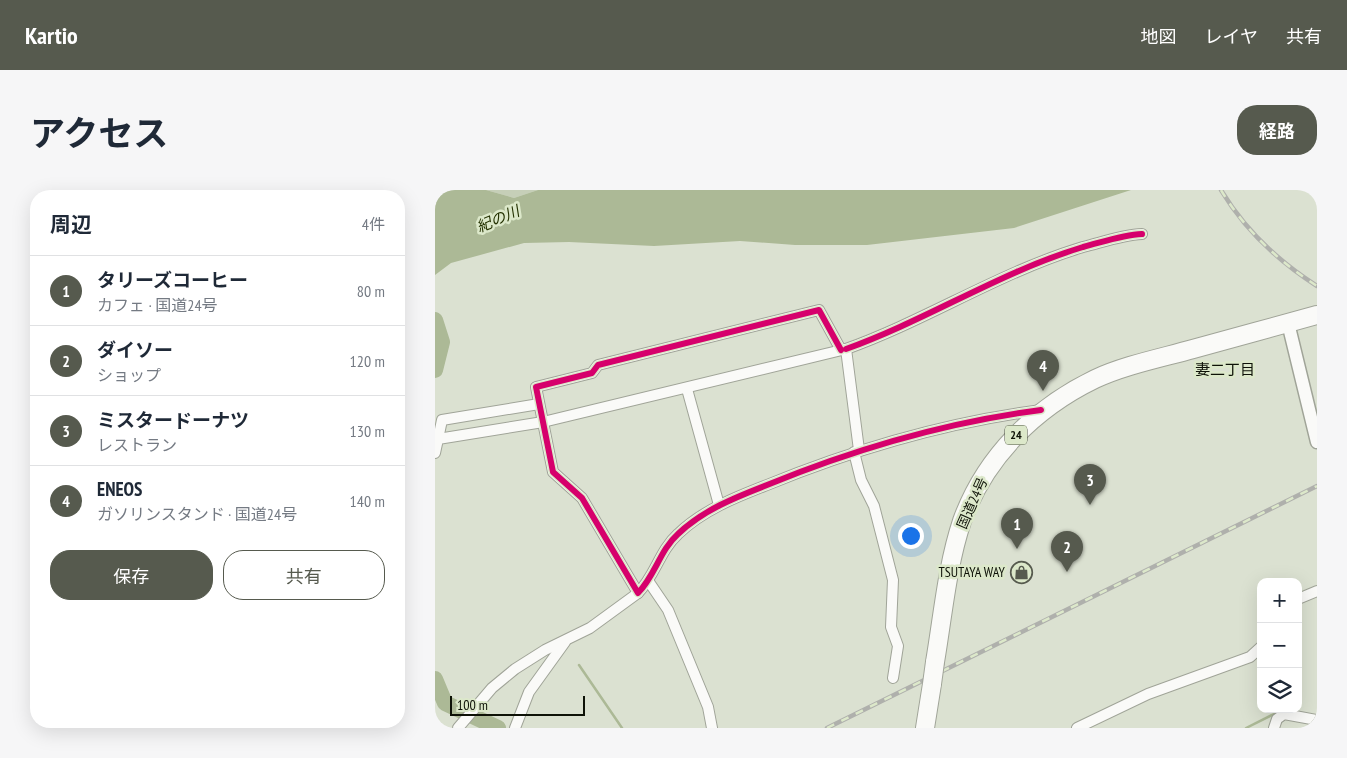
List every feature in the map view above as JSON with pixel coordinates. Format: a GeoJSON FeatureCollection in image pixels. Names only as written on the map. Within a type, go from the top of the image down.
{"type":"FeatureCollection","features":[{"type":"Feature","properties":{"kind":"highway","name":"国道24号"},"geometry":{"type":"LineString","coordinates":[[925,728],[951,560],[963,521],[981,478],[1006,445],[1041,410],[1096,378],[1143,363],[1317,315]]}},
{"type":"Feature","properties":{"kind":"street"},"geometry":{"type":"LineString","coordinates":[[438,439],[543,422],[687,389],[843,350],[884,335],[986,285],[1057,255],[1127,234],[1143,234]]}},
{"type":"Feature","properties":{"kind":"street"},"geometry":{"type":"LineString","coordinates":[[638,593],[582,498],[553,472],[536,387],[592,373],[598,365],[819,310],[843,350],[861,480],[873,506],[893,580],[891,627],[898,646],[893,678]]}},
{"type":"Feature","properties":{"kind":"street"},"geometry":{"type":"LineString","coordinates":[[1288,323],[1317,442]]}},
{"type":"Feature","properties":{"kind":"street"},"geometry":{"type":"LineString","coordinates":[[687,389],[719,505]]}},
{"type":"Feature","properties":{"kind":"street"},"geometry":{"type":"LineString","coordinates":[[435,454],[441,420],[539,404]]}},
{"type":"Feature","properties":{"kind":"street"},"geometry":{"type":"LineString","coordinates":[[458,728],[492,688],[515,668],[590,628],[638,593],[649,582],[664,553],[677,535],[719,505],[856,451],[1000,415],[1041,410]]}},
{"type":"Feature","properties":{"kind":"street"},"geometry":{"type":"LineString","coordinates":[[649,582],[668,610],[684,654],[708,707],[712,728]]}},
{"type":"Feature","properties":{"kind":"street"},"geometry":{"type":"LineString","coordinates":[[1302,598],[1317,591]]}},
{"type":"Feature","properties":{"kind":"street"},"geometry":{"type":"LineString","coordinates":[[515,728],[529,692],[565,641]]}},
{"type":"Feature","properties":{"kind":"street"},"geometry":{"type":"LineString","coordinates":[[1077,728],[1148,694],[1250,657],[1257,651]]}},
{"type":"Feature","properties":{"kind":"street"},"geometry":{"type":"LineString","coordinates":[[1274,728],[1277,719],[1284,714],[1317,720]]}},
{"type":"Feature","properties":{"kind":"shaded area"},"geometry":{"type":"Polygon","coordinates":[[[486,190],[538,190],[514,198],[486,190]]]}},
{"type":"Feature","properties":{"kind":"water","name":"紀の川"},"geometry":{"type":"Polygon","coordinates":[[[435,190],[486,190],[514,198],[538,190],[1131,190],[1014,228],[867,245],[795,245],[740,241],[654,246],[569,242],[524,243],[451,263],[435,275],[435,190]]]}},
{"type":"Feature","properties":{"kind":"waterway"},"geometry":{"type":"LineString","coordinates":[[435,320],[442,342],[435,370]]}},
{"type":"Feature","properties":{"kind":"waterway"},"geometry":{"type":"LineString","coordinates":[[579,665],[622,728]]}},
{"type":"Feature","properties":{"kind":"waterway"},"geometry":{"type":"LineString","coordinates":[[435,679],[445,703],[498,728]]}},
{"type":"Feature","properties":{"kind":"waterway"},"geometry":{"type":"LineString","coordinates":[[1246,728],[1274,714]]}},
{"type":"Feature","properties":{"kind":"railway"},"geometry":{"type":"LineString","coordinates":[[1221,190],[1230,205],[1263,244],[1317,286]]}},
{"type":"Feature","properties":{"kind":"railway"},"geometry":{"type":"LineString","coordinates":[[827,728],[1317,486]]}},
{"type":"Feature","properties":{"kind":"cycle path"},"geometry":{"type":"LineString","coordinates":[[846,349],[906,324],[1022,269],[1052,257],[1113,239],[1142,234]]}},
{"type":"Feature","properties":{"kind":"cycle path"},"geometry":{"type":"LineString","coordinates":[[841,350],[819,310],[598,365],[592,373],[536,387],[553,472],[582,498],[638,593],[649,579],[672,540],[698,518],[732,499],[800,472],[902,438],[971,422],[1041,410]]}},
{"type":"Feature","properties":{"kind":"place","name":"ENEOS"},"geometry":{"type":"Point","coordinates":[1043,391]}},
{"type":"Feature","properties":{"kind":"place","name":"ミスタードーナツ"},"geometry":{"type":"Point","coordinates":[1090,505]}},
{"type":"Feature","properties":{"kind":"place","name":"タリーズコーヒー"},"geometry":{"type":"Point","coordinates":[1017,549]}},
{"type":"Feature","properties":{"kind":"place","name":"TSUTAYA WAY"},"geometry":{"type":"Point","coordinates":[1021,572]}},
{"type":"Feature","properties":{"kind":"place","name":"ダイソー"},"geometry":{"type":"Point","coordinates":[1067,572]}},
{"type":"Feature","properties":{"kind":"district","name":"妻二丁目"},"geometry":{"type":"Point","coordinates":[1225,370]}}]}
